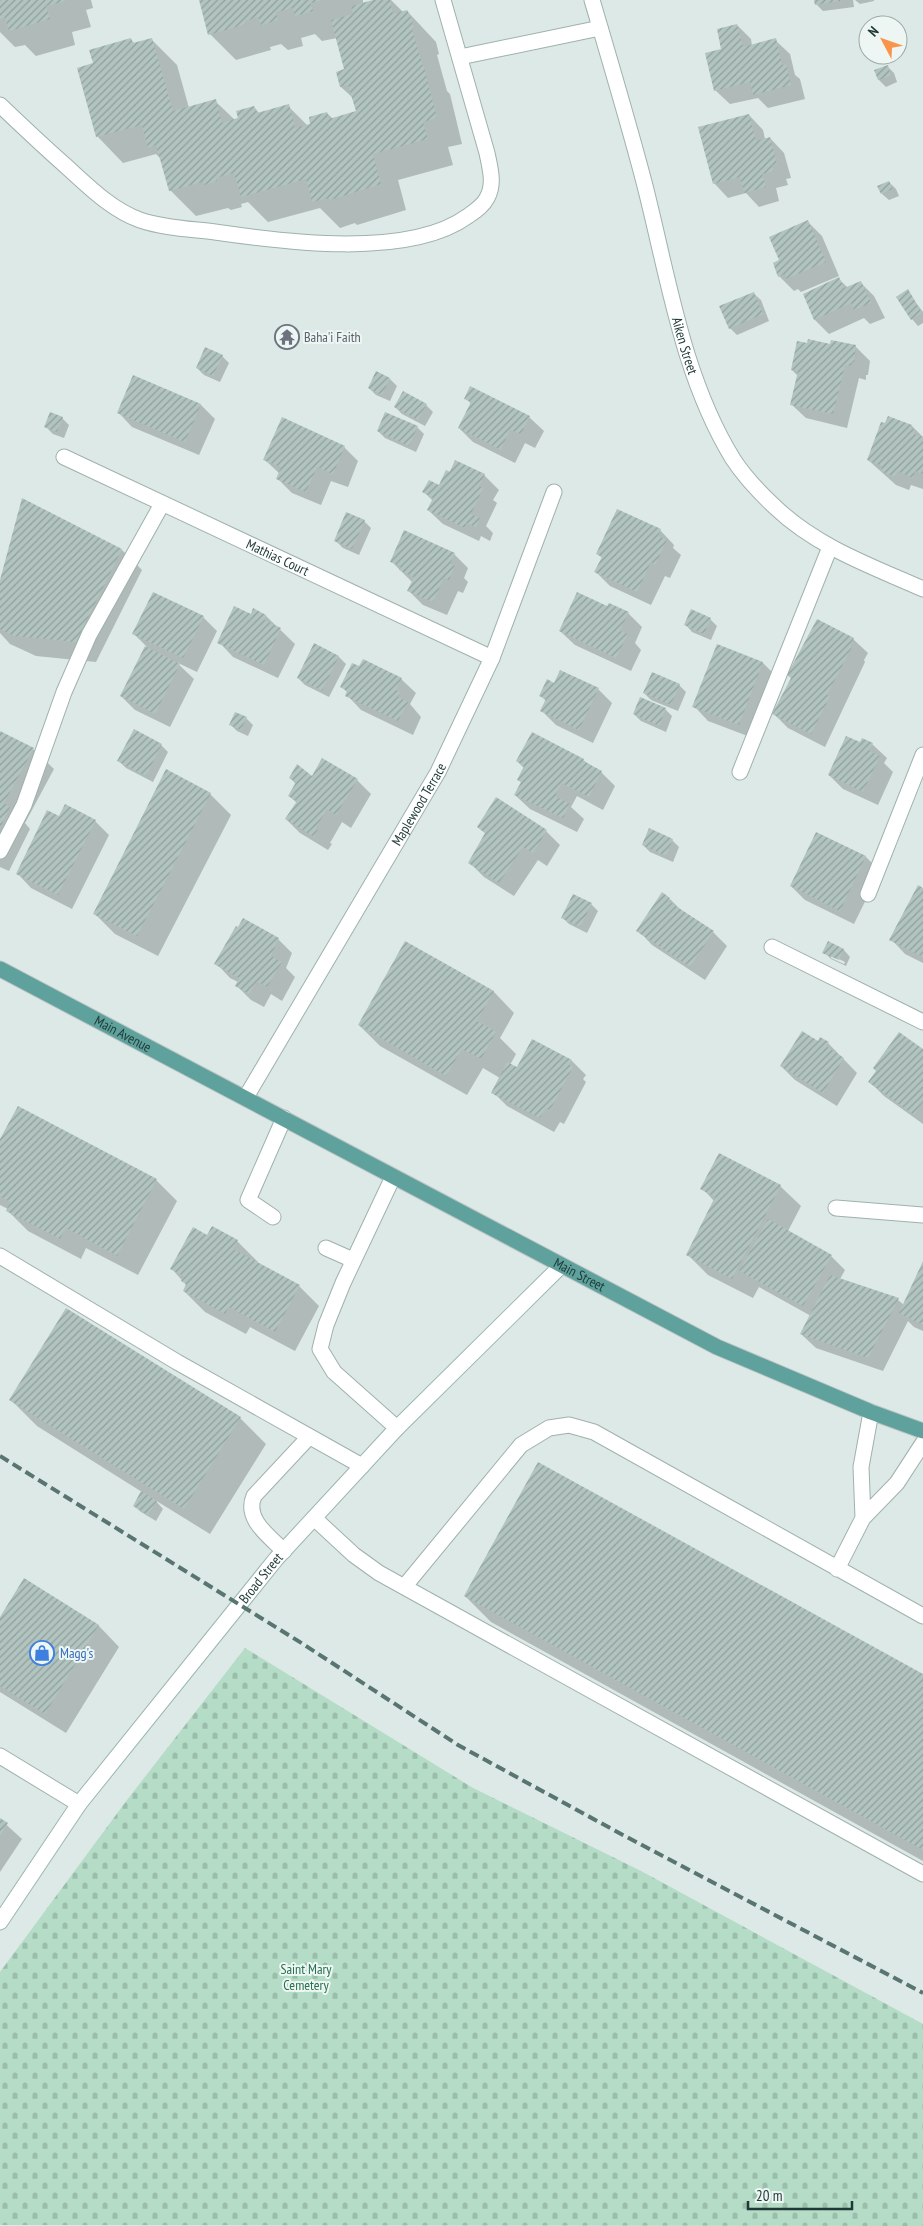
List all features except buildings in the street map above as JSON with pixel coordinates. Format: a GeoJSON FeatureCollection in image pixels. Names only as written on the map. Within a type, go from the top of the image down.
{"type":"FeatureCollection","features":[{"type":"Feature","properties":{"kind":"main road","name":"Main Avenue"},"geometry":{"type":"LineString","coordinates":[[0,969],[246,1097]]}},
{"type":"Feature","properties":{"kind":"main road","name":"Main Street"},"geometry":{"type":"LineString","coordinates":[[246,1097],[393,1177],[717,1347],[923,1432]]}},
{"type":"Feature","properties":{"kind":"street"},"geometry":{"type":"LineString","coordinates":[[0,105],[99,196],[125,213],[142,220],[247,237],[318,244],[408,239],[439,230],[462,220],[483,204],[491,186],[491,172],[487,153],[443,0]]}},
{"type":"Feature","properties":{"kind":"street","name":"Aiken Street"},"geometry":{"type":"LineString","coordinates":[[592,0],[644,182],[684,341],[710,414],[734,460],[758,490],[799,528],[830,547],[923,589]]}},
{"type":"Feature","properties":{"kind":"street"},"geometry":{"type":"LineString","coordinates":[[460,58],[600,28]]}},
{"type":"Feature","properties":{"kind":"street","name":"Mathias Court"},"geometry":{"type":"LineString","coordinates":[[64,457],[492,658]]}},
{"type":"Feature","properties":{"kind":"street","name":"Maplewood Terrace"},"geometry":{"type":"LineString","coordinates":[[246,1097],[438,772],[492,658],[554,492]]}},
{"type":"Feature","properties":{"kind":"street"},"geometry":{"type":"LineString","coordinates":[[0,851],[24,805],[64,692],[89,635],[162,504]]}},
{"type":"Feature","properties":{"kind":"street"},"geometry":{"type":"LineString","coordinates":[[740,772],[830,547]]}},
{"type":"Feature","properties":{"kind":"street"},"geometry":{"type":"LineString","coordinates":[[868,894],[923,755]]}},
{"type":"Feature","properties":{"kind":"street"},"geometry":{"type":"LineString","coordinates":[[772,947],[923,1022]]}},
{"type":"Feature","properties":{"kind":"street"},"geometry":{"type":"LineString","coordinates":[[273,1217],[248,1200],[284,1118]]}},
{"type":"Feature","properties":{"kind":"street"},"geometry":{"type":"LineString","coordinates":[[393,1177],[353,1260],[326,1325],[320,1349],[334,1372],[397,1428]]}},
{"type":"Feature","properties":{"kind":"street"},"geometry":{"type":"LineString","coordinates":[[836,1208],[923,1215]]}},
{"type":"Feature","properties":{"kind":"street"},"geometry":{"type":"LineString","coordinates":[[326,1248],[353,1260]]}},
{"type":"Feature","properties":{"kind":"street"},"geometry":{"type":"LineString","coordinates":[[0,1256],[177,1362],[362,1466]]}},
{"type":"Feature","properties":{"kind":"street","name":"Broad Street"},"geometry":{"type":"LineString","coordinates":[[0,1922],[79,1804],[284,1551],[397,1428],[561,1266]]}},
{"type":"Feature","properties":{"kind":"street"},"geometry":{"type":"LineString","coordinates":[[863,1518],[860,1467],[871,1412]]}},
{"type":"Feature","properties":{"kind":"street"},"geometry":{"type":"LineString","coordinates":[[404,1587],[521,1445],[549,1428],[569,1425],[594,1432],[923,1616]]}},
{"type":"Feature","properties":{"kind":"street"},"geometry":{"type":"LineString","coordinates":[[284,1551],[253,1518],[250,1508],[254,1496],[309,1436]]}},
{"type":"Feature","properties":{"kind":"street"},"geometry":{"type":"LineString","coordinates":[[837,1569],[863,1518],[897,1483],[923,1443]]}},
{"type":"Feature","properties":{"kind":"street"},"geometry":{"type":"LineString","coordinates":[[314,1518],[354,1555],[404,1587],[923,1874]]}},
{"type":"Feature","properties":{"kind":"street"},"geometry":{"type":"LineString","coordinates":[[0,1756],[79,1804]]}},
{"type":"Feature","properties":{"kind":"green space","name":"Saint Mary Cemetery"},"geometry":{"type":"Polygon","coordinates":[[[245,1648],[473,1788],[641,1871],[923,2024],[923,2226],[0,2225],[0,1972],[127,1800],[245,1648]]]}},
{"type":"Feature","properties":{"kind":"railway"},"geometry":{"type":"LineString","coordinates":[[0,1456],[303,1644],[458,1745],[621,1834],[923,1993]]}},
{"type":"Feature","properties":{"kind":"place","name":"Baha'i Faith"},"geometry":{"type":"Point","coordinates":[287,337]}},
{"type":"Feature","properties":{"kind":"place","name":"Magg's"},"geometry":{"type":"Point","coordinates":[42,1653]}}]}
